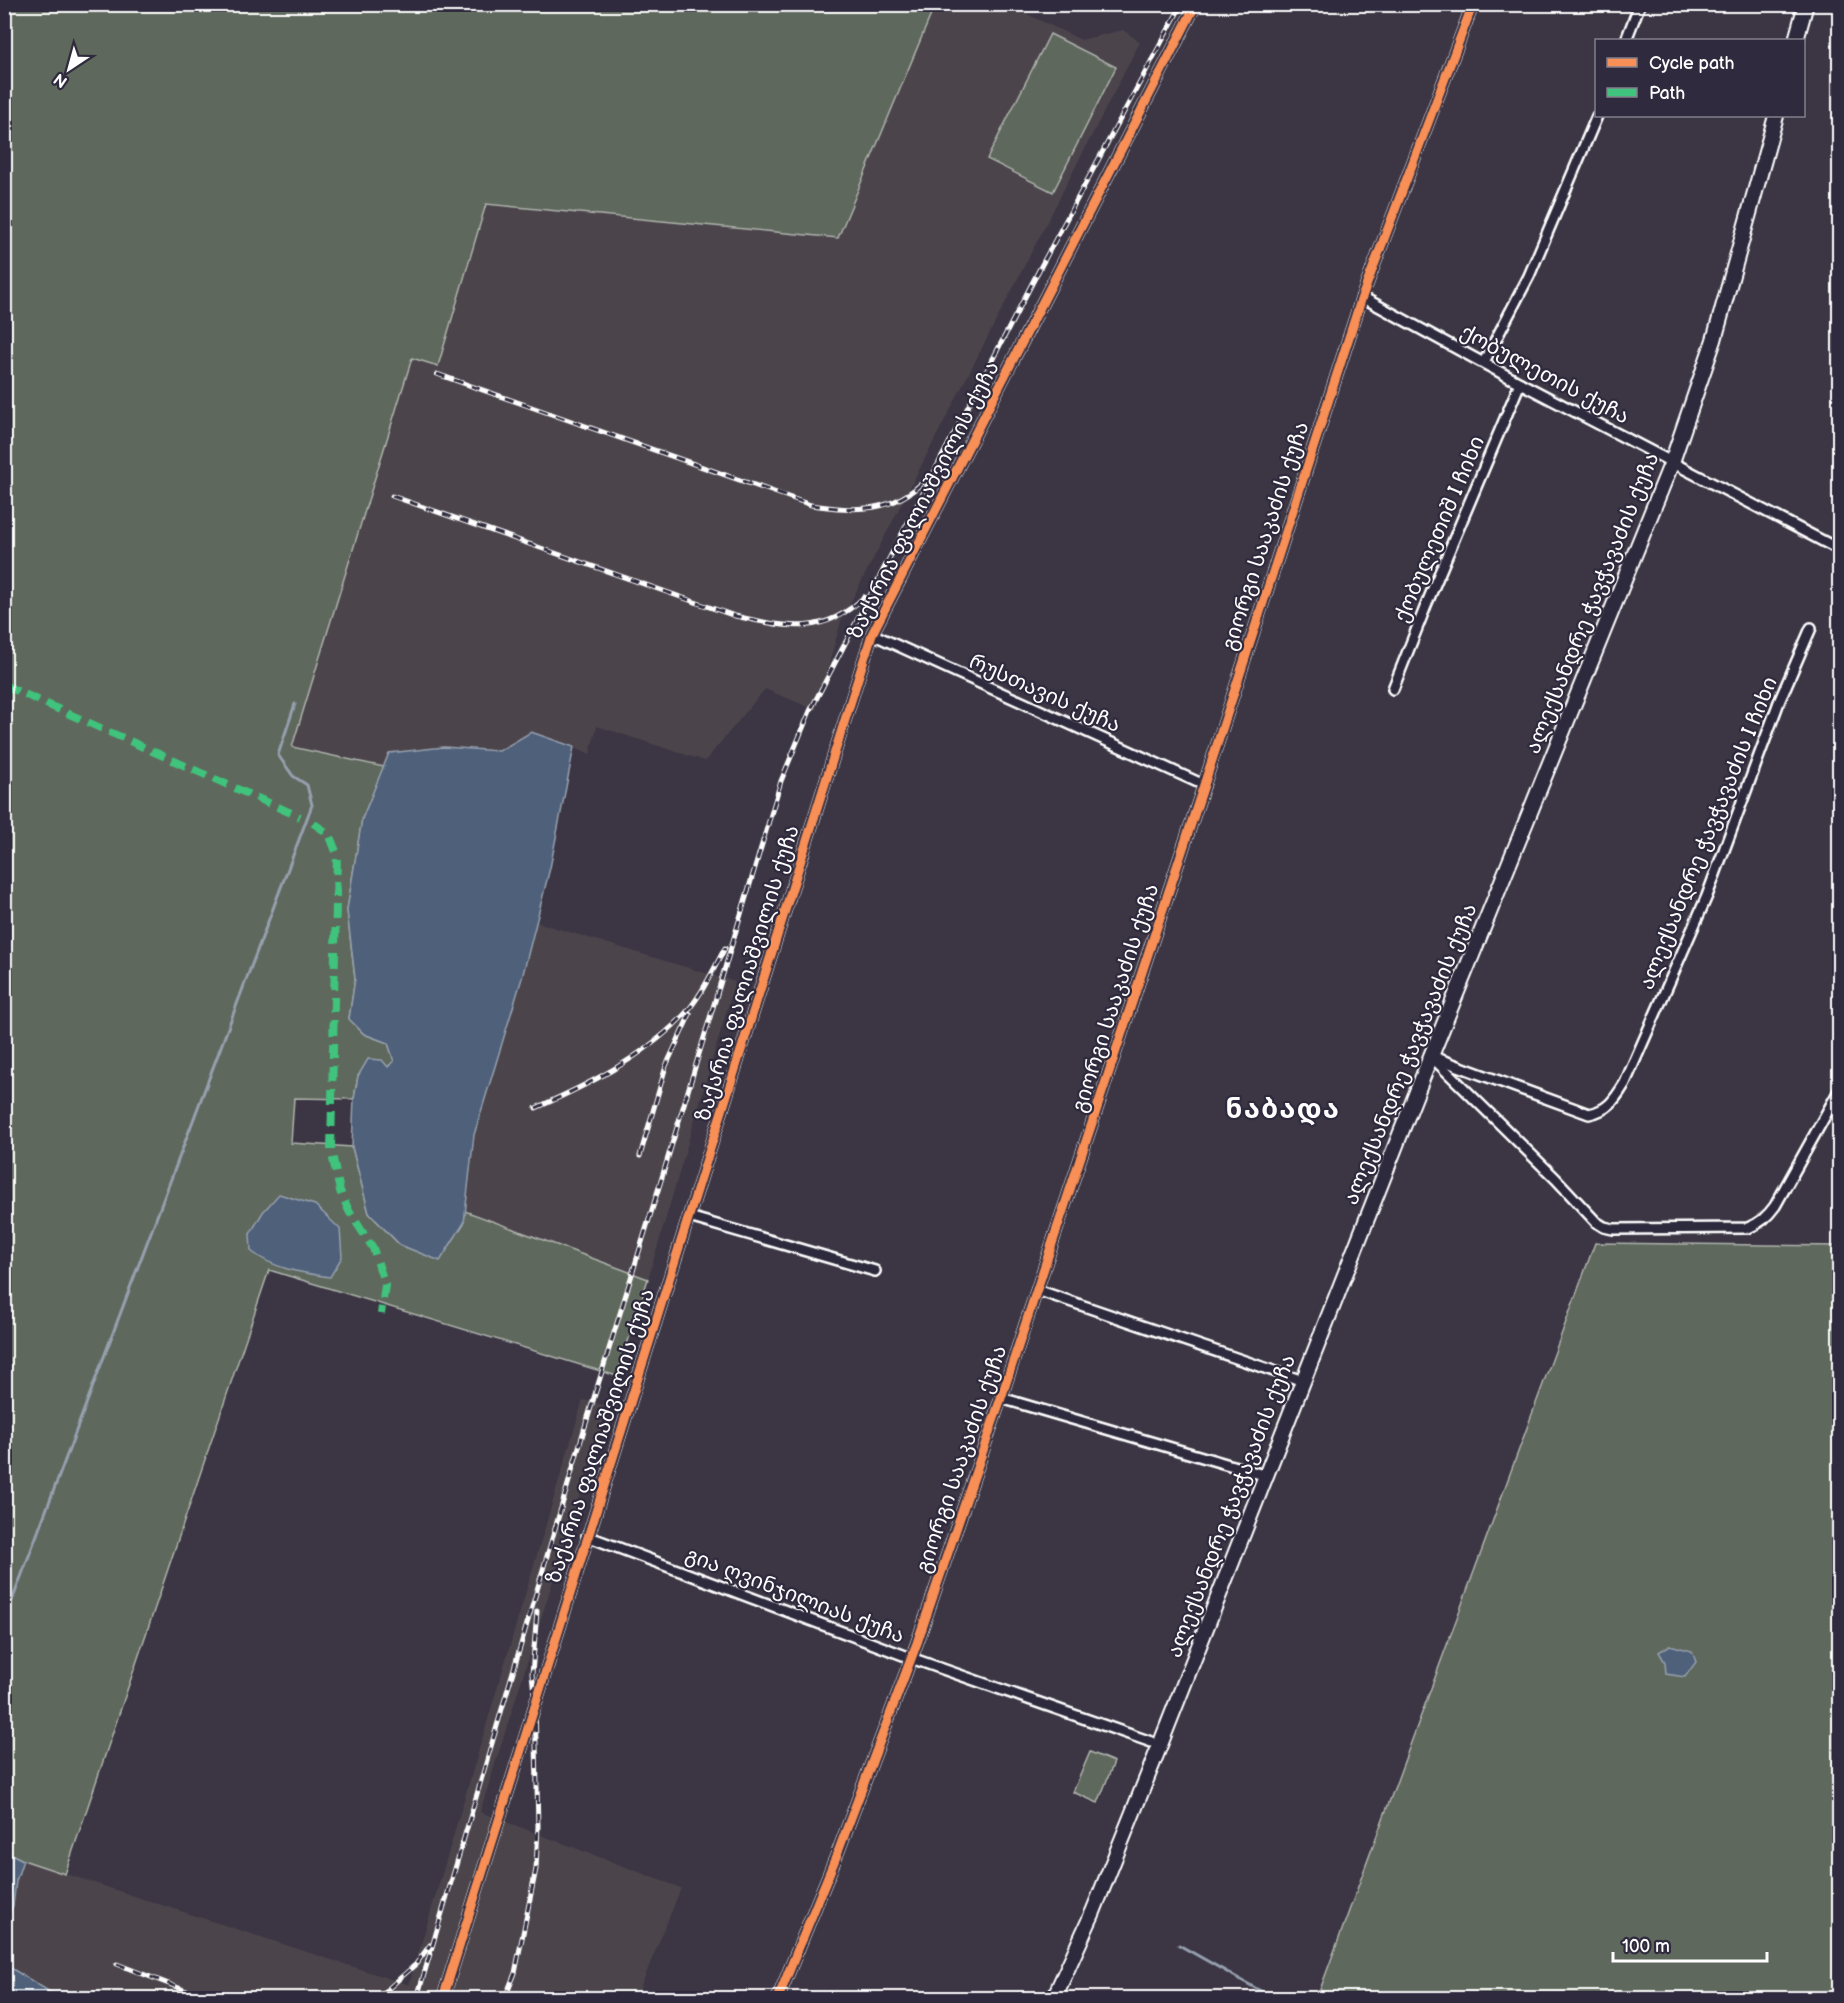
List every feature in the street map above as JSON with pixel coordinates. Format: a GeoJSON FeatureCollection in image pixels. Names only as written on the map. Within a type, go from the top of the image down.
{"type":"FeatureCollection","features":[{"type":"Feature","properties":{"kind":"street","name":"ზაქარია ფალიაშვილის ქუჩა"},"geometry":{"type":"LineString","coordinates":[[443,1998],[872,634],[1196,4]]}},
{"type":"Feature","properties":{"kind":"street","name":"გიორგი სააკაძის ქუჩა"},"geometry":{"type":"LineString","coordinates":[[778,1998],[838,1852],[911,1658],[1037,1290],[1362,297],[1473,4]]}},
{"type":"Feature","properties":{"kind":"street"},"geometry":{"type":"LineString","coordinates":[[1626,39],[1640,4]]}},
{"type":"Feature","properties":{"kind":"street"},"geometry":{"type":"LineString","coordinates":[[1796,39],[1806,4]]}},
{"type":"Feature","properties":{"kind":"street"},"geometry":{"type":"LineString","coordinates":[[1484,362],[1529,276],[1597,117]]}},
{"type":"Feature","properties":{"kind":"street","name":"ალექსანდრე ჭავჭავაძის ქუჩა"},"geometry":{"type":"LineString","coordinates":[[1054,1998],[1093,1912],[1431,1056],[1672,462],[1714,340],[1776,117]]}},
{"type":"Feature","properties":{"kind":"street","name":"ქობულეთის ქუჩა"},"geometry":{"type":"LineString","coordinates":[[1362,297],[1520,383],[1839,548]]}},
{"type":"Feature","properties":{"kind":"street","name":"ქობულეთიშ I ჩიხი"},"geometry":{"type":"LineString","coordinates":[[1393,689],[1520,383]]}},
{"type":"Feature","properties":{"kind":"street","name":"ალექსანდრე ჭავჭავაძის I ჩიხი"},"geometry":{"type":"LineString","coordinates":[[1431,1056],[1589,1114],[1600,1112],[1610,1105],[1625,1083],[1707,896],[1779,702],[1811,628]]}},
{"type":"Feature","properties":{"kind":"street","name":"რუსთავის ქუჩა"},"geometry":{"type":"LineString","coordinates":[[872,634],[1204,785]]}},
{"type":"Feature","properties":{"kind":"street"},"geometry":{"type":"LineString","coordinates":[[1431,1056],[1556,1179],[1596,1222],[1613,1229],[1748,1228],[1759,1223],[1775,1206],[1839,1089]]}},
{"type":"Feature","properties":{"kind":"street"},"geometry":{"type":"LineString","coordinates":[[689,1217],[876,1271]]}},
{"type":"Feature","properties":{"kind":"street"},"geometry":{"type":"LineString","coordinates":[[1037,1290],[1303,1381]]}},
{"type":"Feature","properties":{"kind":"street"},"geometry":{"type":"LineString","coordinates":[[1001,1398],[1267,1476]]}},
{"type":"Feature","properties":{"kind":"street","name":"გია ღვინჯილიას ქუჩა"},"geometry":{"type":"LineString","coordinates":[[587,1536],[911,1658],[1160,1745]]}},
{"type":"Feature","properties":{"kind":"shaded area"},"geometry":{"type":"Polygon","coordinates":[[[935,5],[1008,5],[1081,40],[1123,30],[1140,42],[841,621],[816,710],[765,689],[705,761],[597,726],[590,754],[531,732],[499,751],[444,747],[389,753],[384,767],[292,748],[412,358],[438,366],[486,204],[838,238],[935,5]]]}},
{"type":"Feature","properties":{"kind":"shaded area"},"geometry":{"type":"Polygon","coordinates":[[[536,922],[735,982],[648,1279],[465,1211],[474,1135],[522,978],[536,922]]]}},
{"type":"Feature","properties":{"kind":"shaded area"},"geometry":{"type":"Polygon","coordinates":[[[583,1400],[608,1406],[480,1812],[681,1888],[636,1998],[60,1998],[5,1965],[4,1920],[13,1906],[16,1881],[23,1860],[409,1985],[583,1400]]]}},
{"type":"Feature","properties":{"kind":"green space"},"geometry":{"type":"Polygon","coordinates":[[[5,5],[935,5],[838,238],[486,204],[438,366],[412,358],[292,747],[384,767],[362,819],[347,910],[355,979],[349,1018],[364,1034],[388,1043],[394,1061],[388,1067],[358,1076],[354,1099],[294,1098],[291,1143],[352,1147],[369,1213],[400,1245],[440,1260],[464,1223],[465,1211],[648,1279],[617,1376],[269,1270],[65,1874],[23,1860],[5,1851],[5,5]]]}},
{"type":"Feature","properties":{"kind":"green space"},"geometry":{"type":"Polygon","coordinates":[[[1050,34],[1116,67],[1053,192],[987,159],[1050,34]]]}},
{"type":"Feature","properties":{"kind":"green space"},"geometry":{"type":"Polygon","coordinates":[[[1595,1243],[1839,1246],[1839,1998],[1317,1998],[1595,1243]]]}},
{"type":"Feature","properties":{"kind":"green space"},"geometry":{"type":"Polygon","coordinates":[[[1090,1752],[1114,1762],[1098,1803],[1073,1792],[1090,1752]]]}},
{"type":"Feature","properties":{"kind":"water"},"geometry":{"type":"Polygon","coordinates":[[[531,732],[574,747],[550,868],[522,978],[474,1135],[464,1223],[440,1261],[400,1245],[369,1213],[352,1147],[354,1099],[358,1076],[368,1059],[382,1060],[388,1067],[394,1061],[388,1043],[364,1034],[349,1019],[355,978],[347,910],[362,819],[389,753],[444,747],[499,751],[531,732]]]}},
{"type":"Feature","properties":{"kind":"water"},"geometry":{"type":"Polygon","coordinates":[[[279,1194],[315,1205],[340,1229],[342,1257],[330,1277],[279,1266],[251,1251],[250,1234],[263,1212],[279,1194]]]}},
{"type":"Feature","properties":{"kind":"water"},"geometry":{"type":"Polygon","coordinates":[[[1670,1645],[1692,1651],[1696,1662],[1685,1677],[1666,1674],[1665,1662],[1659,1652],[1670,1645]]]}},
{"type":"Feature","properties":{"kind":"water"},"geometry":{"type":"Polygon","coordinates":[[[5,1851],[23,1860],[16,1881],[13,1906],[5,1920],[5,1851]]]}},
{"type":"Feature","properties":{"kind":"water"},"geometry":{"type":"Polygon","coordinates":[[[4,1965],[6,1965],[60,1998],[5,1998],[4,1965]]]}},
{"type":"Feature","properties":{"kind":"waterway"},"geometry":{"type":"LineString","coordinates":[[4,1622],[312,805],[307,785],[293,776],[278,755],[295,704]]}},
{"type":"Feature","properties":{"kind":"waterway"},"geometry":{"type":"LineString","coordinates":[[1179,1945],[1273,1998]]}},
{"type":"Feature","properties":{"kind":"railway"},"geometry":{"type":"LineString","coordinates":[[417,1998],[584,1430],[781,781],[810,711],[1039,270],[1182,4]]}},
{"type":"Feature","properties":{"kind":"railway"},"geometry":{"type":"LineString","coordinates":[[437,374],[811,505],[859,509],[887,504],[914,490],[927,478]]}},
{"type":"Feature","properties":{"kind":"railway"},"geometry":{"type":"LineString","coordinates":[[392,496],[735,616],[803,626],[834,618],[849,610],[864,597]]}},
{"type":"Feature","properties":{"kind":"railway"},"geometry":{"type":"LineString","coordinates":[[536,1108],[613,1070],[665,1033],[694,1002],[725,948]]}},
{"type":"Feature","properties":{"kind":"railway"},"geometry":{"type":"LineString","coordinates":[[640,1156],[666,1066],[690,1014]]}},
{"type":"Feature","properties":{"kind":"railway"},"geometry":{"type":"LineString","coordinates":[[505,1998],[515,1973],[536,1869],[538,1826],[535,1703],[532,1674],[537,1611]]}},
{"type":"Feature","properties":{"kind":"railway"},"geometry":{"type":"LineString","coordinates":[[375,1998],[416,1964],[430,1945]]}},
{"type":"Feature","properties":{"kind":"railway"},"geometry":{"type":"LineString","coordinates":[[117,1964],[205,1998]]}},
{"type":"Feature","properties":{"kind":"marked path"},"geometry":{"type":"LineString","coordinates":[[4,685],[300,817]]}},
{"type":"Feature","properties":{"kind":"marked path"},"geometry":{"type":"LineString","coordinates":[[313,823],[329,834],[337,854],[331,1150],[340,1191],[349,1211],[373,1248],[385,1285],[381,1314]]}},
{"type":"Feature","properties":{"kind":"cycle path"},"geometry":{"type":"LineString","coordinates":[[443,1998],[872,634],[1196,4]]}},
{"type":"Feature","properties":{"kind":"cycle path"},"geometry":{"type":"LineString","coordinates":[[778,1998],[838,1852],[917,1643],[1001,1398],[1204,785],[1362,297],[1473,4]]}},
{"type":"Feature","properties":{"kind":"district","name":"ნაბადა"},"geometry":{"type":"Point","coordinates":[1283,1109]}}]}
